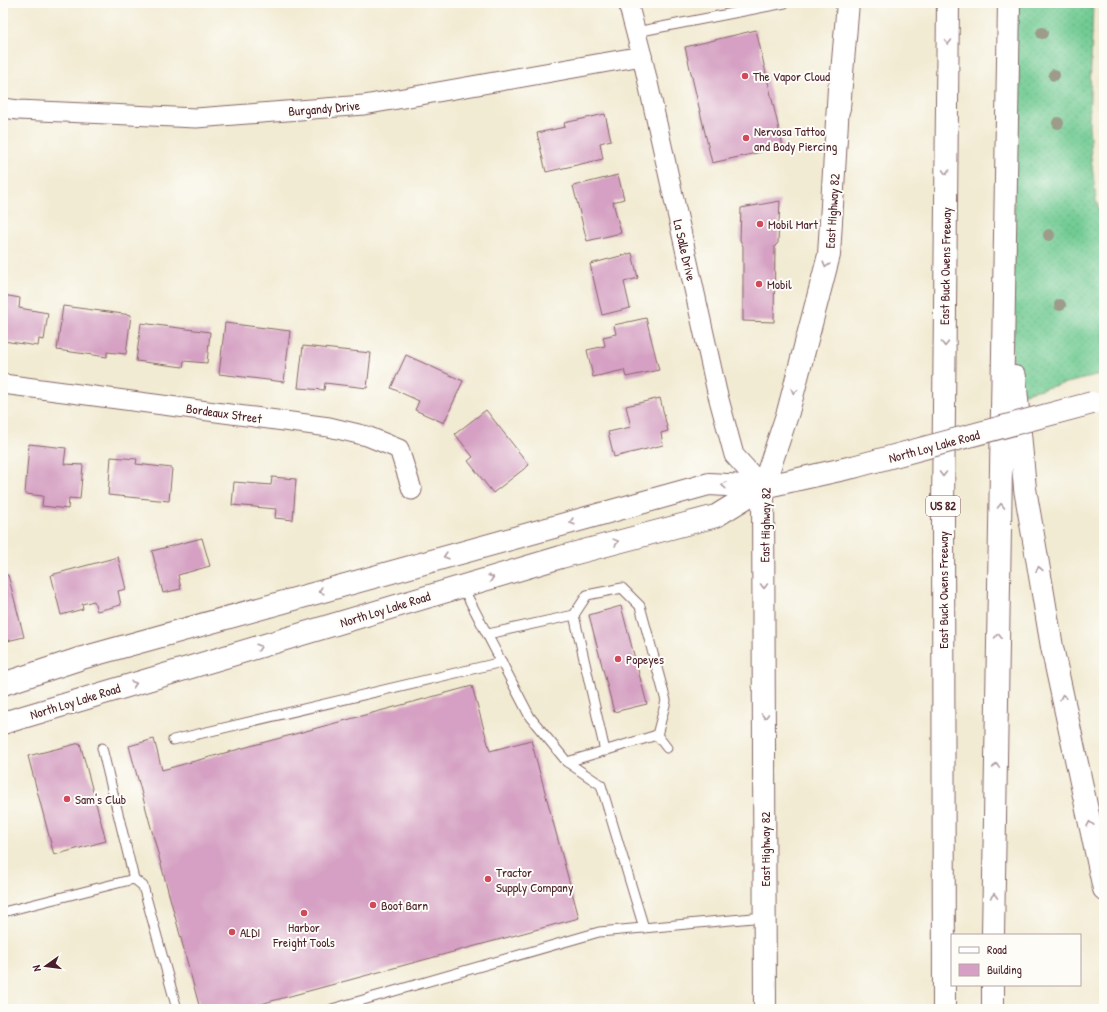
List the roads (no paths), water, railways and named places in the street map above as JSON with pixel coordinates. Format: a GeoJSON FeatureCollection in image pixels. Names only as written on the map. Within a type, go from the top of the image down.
{"type":"FeatureCollection","features":[{"type":"Feature","properties":{"kind":"main road","name":"East Highway 82"},"geometry":{"type":"LineString","coordinates":[[765,1009],[766,917],[763,487],[788,412],[829,255],[839,108],[840,3]]}},
{"type":"Feature","properties":{"kind":"main road"},"geometry":{"type":"LineString","coordinates":[[839,108],[848,3]]}},
{"type":"Feature","properties":{"kind":"main road","name":"East Buck Owens Freeway"},"geometry":{"type":"LineString","coordinates":[[944,1009],[943,510],[948,3]]}},
{"type":"Feature","properties":{"kind":"main road"},"geometry":{"type":"LineString","coordinates":[[993,934],[1009,3]]}},
{"type":"Feature","properties":{"kind":"main road"},"geometry":{"type":"LineString","coordinates":[[1004,262],[1025,489],[1052,647],[1104,890]]}},
{"type":"Feature","properties":{"kind":"main road","name":"North Loy Lake Road"},"geometry":{"type":"LineString","coordinates":[[3,684],[82,658],[708,484],[763,487],[853,467],[1098,402]]}},
{"type":"Feature","properties":{"kind":"main road","name":"North Loy Lake Road"},"geometry":{"type":"LineString","coordinates":[[3,723],[561,557],[716,516],[763,487]]}},
{"type":"Feature","properties":{"kind":"main road"},"geometry":{"type":"LineString","coordinates":[[993,986],[993,1009]]}},
{"type":"Feature","properties":{"kind":"street","name":"La Salle Drive"},"geometry":{"type":"LineString","coordinates":[[628,3],[642,56],[717,392],[734,456],[763,487]]}},
{"type":"Feature","properties":{"kind":"street","name":"Burgandy Drive"},"geometry":{"type":"LineString","coordinates":[[3,108],[18,110],[196,118],[364,105],[642,56]]}},
{"type":"Feature","properties":{"kind":"street","name":"Bordeaux Street"},"geometry":{"type":"LineString","coordinates":[[3,384],[330,427],[367,436],[400,449],[412,490]]}},
{"type":"Feature","properties":{"kind":"lane"},"geometry":{"type":"LineString","coordinates":[[636,32],[785,3]]}},
{"type":"Feature","properties":{"kind":"lane"},"geometry":{"type":"LineString","coordinates":[[462,586],[530,717],[567,762],[601,785],[644,928]]}},
{"type":"Feature","properties":{"kind":"lane"},"geometry":{"type":"LineString","coordinates":[[488,634],[574,615],[587,595],[622,588],[640,606],[666,701],[657,735]]}},
{"type":"Feature","properties":{"kind":"lane"},"geometry":{"type":"LineString","coordinates":[[574,615],[605,751]]}},
{"type":"Feature","properties":{"kind":"lane"},"geometry":{"type":"LineString","coordinates":[[173,740],[502,662]]}},
{"type":"Feature","properties":{"kind":"lane"},"geometry":{"type":"LineString","coordinates":[[657,735],[667,748]]}},
{"type":"Feature","properties":{"kind":"lane"},"geometry":{"type":"LineString","coordinates":[[567,762],[657,735]]}},
{"type":"Feature","properties":{"kind":"lane"},"geometry":{"type":"LineString","coordinates":[[102,748],[134,879],[144,886],[177,1009]]}},
{"type":"Feature","properties":{"kind":"lane"},"geometry":{"type":"LineString","coordinates":[[3,912],[134,879]]}},
{"type":"Feature","properties":{"kind":"lane"},"geometry":{"type":"LineString","coordinates":[[332,1009],[599,932],[766,917]]}},
{"type":"Feature","properties":{"kind":"place","name":"The Vapor Cloud"},"geometry":{"type":"Point","coordinates":[745,76]}},
{"type":"Feature","properties":{"kind":"place","name":"Nervosa Tattoo and Body Piercing"},"geometry":{"type":"Point","coordinates":[746,138]}},
{"type":"Feature","properties":{"kind":"place","name":"Mobil Mart"},"geometry":{"type":"Point","coordinates":[760,224]}},
{"type":"Feature","properties":{"kind":"place","name":"Mobil"},"geometry":{"type":"Point","coordinates":[759,284]}},
{"type":"Feature","properties":{"kind":"place","name":"Popeyes"},"geometry":{"type":"Point","coordinates":[618,659]}},
{"type":"Feature","properties":{"kind":"place","name":"Sam's Club"},"geometry":{"type":"Point","coordinates":[67,799]}},
{"type":"Feature","properties":{"kind":"place","name":"Tractor Supply Company"},"geometry":{"type":"Point","coordinates":[488,879]}},
{"type":"Feature","properties":{"kind":"place","name":"Boot Barn"},"geometry":{"type":"Point","coordinates":[373,905]}},
{"type":"Feature","properties":{"kind":"place","name":"Harbor Freight Tools"},"geometry":{"type":"Point","coordinates":[304,913]}},
{"type":"Feature","properties":{"kind":"place","name":"ALDI"},"geometry":{"type":"Point","coordinates":[232,932]}}]}
